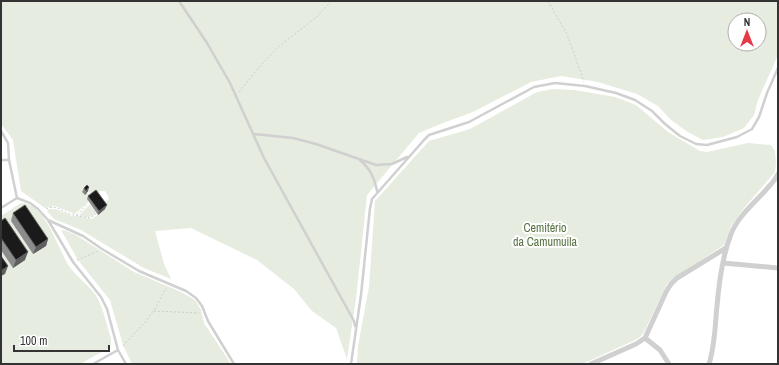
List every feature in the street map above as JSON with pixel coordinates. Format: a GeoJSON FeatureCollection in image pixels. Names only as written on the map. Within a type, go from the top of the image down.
{"type":"FeatureCollection","features":[{"type":"Feature","properties":{"kind":"street"},"geometry":{"type":"LineString","coordinates":[[709,364],[714,343],[722,263],[726,248],[732,232],[745,212],[773,182],[778,174]]}},
{"type":"Feature","properties":{"kind":"street"},"geometry":{"type":"LineString","coordinates":[[773,182],[778,186]]}},
{"type":"Feature","properties":{"kind":"street"},"geometry":{"type":"LineString","coordinates":[[591,364],[636,344],[645,338],[671,284],[677,278],[726,248]]}},
{"type":"Feature","properties":{"kind":"street"},"geometry":{"type":"LineString","coordinates":[[722,263],[778,268]]}},
{"type":"Feature","properties":{"kind":"street"},"geometry":{"type":"LineString","coordinates":[[645,338],[660,350],[669,364]]}},
{"type":"Feature","properties":{"kind":"lane"},"geometry":{"type":"LineString","coordinates":[[179,1],[208,44],[237,95],[264,158],[289,206],[354,321],[355,331]]}},
{"type":"Feature","properties":{"kind":"lane"},"geometry":{"type":"LineString","coordinates":[[351,364],[361,295],[372,199],[429,135],[468,122],[534,87],[555,83],[586,86],[616,93],[635,100],[652,110],[665,124],[680,136],[696,144],[707,145],[737,137],[752,129],[759,117],[767,93],[778,68]]}},
{"type":"Feature","properties":{"kind":"lane"},"geometry":{"type":"LineString","coordinates":[[1,131],[8,143],[9,160],[17,198]]}},
{"type":"Feature","properties":{"kind":"lane"},"geometry":{"type":"LineString","coordinates":[[253,134],[279,136],[308,142],[376,164],[392,164],[409,156]]}},
{"type":"Feature","properties":{"kind":"lane"},"geometry":{"type":"LineString","coordinates":[[359,159],[369,167],[374,178],[377,192]]}},
{"type":"Feature","properties":{"kind":"lane"},"geometry":{"type":"LineString","coordinates":[[1,160],[9,160]]}},
{"type":"Feature","properties":{"kind":"lane"},"geometry":{"type":"LineString","coordinates":[[1,208],[17,198]]}},
{"type":"Feature","properties":{"kind":"lane"},"geometry":{"type":"LineString","coordinates":[[17,198],[30,203],[48,220],[73,262],[101,297],[107,309],[118,350],[126,364]]}},
{"type":"Feature","properties":{"kind":"lane"},"geometry":{"type":"LineString","coordinates":[[48,220],[83,236],[139,271],[186,291],[196,298],[202,306],[208,321],[234,364]]}},
{"type":"Feature","properties":{"kind":"lane"},"geometry":{"type":"LineString","coordinates":[[93,364],[118,350]]}},
{"type":"Feature","properties":{"kind":"path"},"geometry":{"type":"LineString","coordinates":[[237,95],[277,48],[320,15],[331,1]]}},
{"type":"Feature","properties":{"kind":"path"},"geometry":{"type":"LineString","coordinates":[[548,1],[568,34],[586,86]]}},
{"type":"Feature","properties":{"kind":"path"},"geometry":{"type":"LineString","coordinates":[[77,215],[89,203]]}},
{"type":"Feature","properties":{"kind":"path"},"geometry":{"type":"LineString","coordinates":[[46,209],[55,207],[73,215],[90,218],[97,213]]}},
{"type":"Feature","properties":{"kind":"path"},"geometry":{"type":"LineString","coordinates":[[1,223],[14,217]]}},
{"type":"Feature","properties":{"kind":"path"},"geometry":{"type":"LineString","coordinates":[[73,262],[102,249]]}},
{"type":"Feature","properties":{"kind":"path"},"geometry":{"type":"LineString","coordinates":[[118,350],[154,311],[168,284]]}},
{"type":"Feature","properties":{"kind":"path"},"geometry":{"type":"LineString","coordinates":[[154,311],[205,313]]}},
{"type":"Feature","properties":{"kind":"green space"},"geometry":{"type":"Polygon","coordinates":[[[1,1],[778,1],[778,55],[758,100],[754,115],[744,128],[723,137],[703,140],[686,131],[670,119],[658,106],[637,94],[598,82],[561,76],[531,82],[473,112],[419,133],[367,195],[356,299],[347,359],[336,328],[312,311],[294,289],[257,260],[191,228],[155,231],[164,264],[171,279],[144,268],[81,230],[54,219],[47,211],[49,209],[56,209],[72,216],[92,219],[105,209],[105,202],[109,198],[105,191],[99,191],[99,196],[91,197],[90,193],[85,189],[85,195],[87,192],[89,194],[88,202],[75,214],[55,206],[45,208],[21,191],[13,140],[1,124],[1,1]]]}},
{"type":"Feature","properties":{"kind":"green space","name":"Cemitério da Camumuila"},"geometry":{"type":"Polygon","coordinates":[[[553,89],[575,90],[615,97],[636,105],[668,132],[700,151],[707,152],[748,143],[771,145],[775,151],[775,172],[744,208],[731,226],[724,245],[675,277],[667,284],[644,332],[640,337],[633,341],[582,364],[357,364],[358,346],[369,287],[375,201],[429,141],[470,129],[537,92],[553,89]]]}},
{"type":"Feature","properties":{"kind":"green space"},"geometry":{"type":"Polygon","coordinates":[[[21,203],[30,205],[38,211],[50,228],[69,266],[95,294],[102,308],[111,339],[111,344],[109,348],[80,364],[1,364],[1,216],[21,203]]]}},
{"type":"Feature","properties":{"kind":"green space"},"geometry":{"type":"Polygon","coordinates":[[[90,204],[96,213],[94,215],[86,217],[79,215],[90,204]]]}},
{"type":"Feature","properties":{"kind":"green space"},"geometry":{"type":"Polygon","coordinates":[[[61,230],[76,235],[134,272],[179,291],[195,300],[201,310],[204,323],[231,364],[132,364],[123,345],[110,300],[78,260],[61,230]]]}},
{"type":"Feature","properties":{"kind":"building"},"geometry":{"type":"Polygon","coordinates":[[[87,185],[89,187],[86,191],[84,188],[87,185]]]}},
{"type":"Feature","properties":{"kind":"building"},"geometry":{"type":"Polygon","coordinates":[[[96,190],[107,205],[99,211],[88,196],[96,190]]]}},
{"type":"Feature","properties":{"kind":"building"},"geometry":{"type":"Polygon","coordinates":[[[25,205],[48,239],[36,247],[13,213],[25,205]]]}},
{"type":"Feature","properties":{"kind":"building"},"geometry":{"type":"Polygon","coordinates":[[[5,218],[28,252],[16,260],[1,238],[1,221],[5,218]]]}},
{"type":"Feature","properties":{"kind":"building"},"geometry":{"type":"Polygon","coordinates":[[[1,256],[8,266],[1,271],[1,256]]]}}]}
